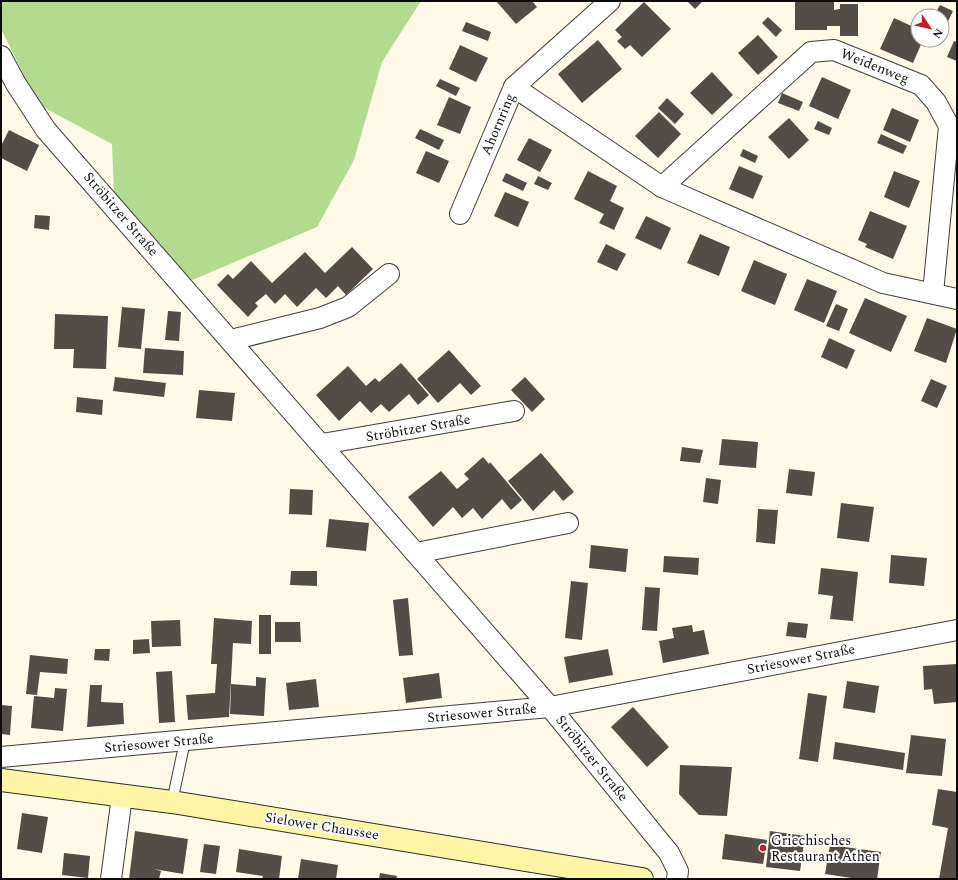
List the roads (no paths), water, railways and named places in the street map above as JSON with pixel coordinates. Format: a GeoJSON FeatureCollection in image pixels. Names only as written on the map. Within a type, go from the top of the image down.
{"type":"FeatureCollection","features":[{"type":"Feature","properties":{"kind":"main road","name":"Sielower Chaussee"},"geometry":{"type":"LineString","coordinates":[[1,780],[172,802],[642,879]]}},
{"type":"Feature","properties":{"kind":"street","name":"Ahornring"},"geometry":{"type":"LineString","coordinates":[[460,214],[514,87],[610,1]]}},
{"type":"Feature","properties":{"kind":"street","name":"Weidenweg"},"geometry":{"type":"LineString","coordinates":[[662,187],[811,52],[834,50],[863,60],[921,85],[936,102],[949,126],[933,294]]}},
{"type":"Feature","properties":{"kind":"street","name":"Ströbitzer Straße"},"geometry":{"type":"LineString","coordinates":[[1,56],[16,84],[46,130],[550,706],[669,853],[678,871],[677,879]]}},
{"type":"Feature","properties":{"kind":"street"},"geometry":{"type":"LineString","coordinates":[[514,87],[662,187],[883,283],[957,299]]}},
{"type":"Feature","properties":{"kind":"street"},"geometry":{"type":"LineString","coordinates":[[231,340],[320,318],[348,307],[389,274]]}},
{"type":"Feature","properties":{"kind":"street","name":"Ströbitzer Straße"},"geometry":{"type":"LineString","coordinates":[[322,444],[514,411]]}},
{"type":"Feature","properties":{"kind":"street"},"geometry":{"type":"LineString","coordinates":[[416,552],[568,523]]}},
{"type":"Feature","properties":{"kind":"street","name":"Striesower Straße"},"geometry":{"type":"LineString","coordinates":[[1,757],[550,706],[957,630]]}},
{"type":"Feature","properties":{"kind":"street"},"geometry":{"type":"LineString","coordinates":[[110,879],[122,796]]}},
{"type":"Feature","properties":{"kind":"lane"},"geometry":{"type":"LineString","coordinates":[[172,802],[185,741]]}},
{"type":"Feature","properties":{"kind":"place","name":"Griechisches Restaurant Athen"},"geometry":{"type":"Point","coordinates":[763,848]}}]}
